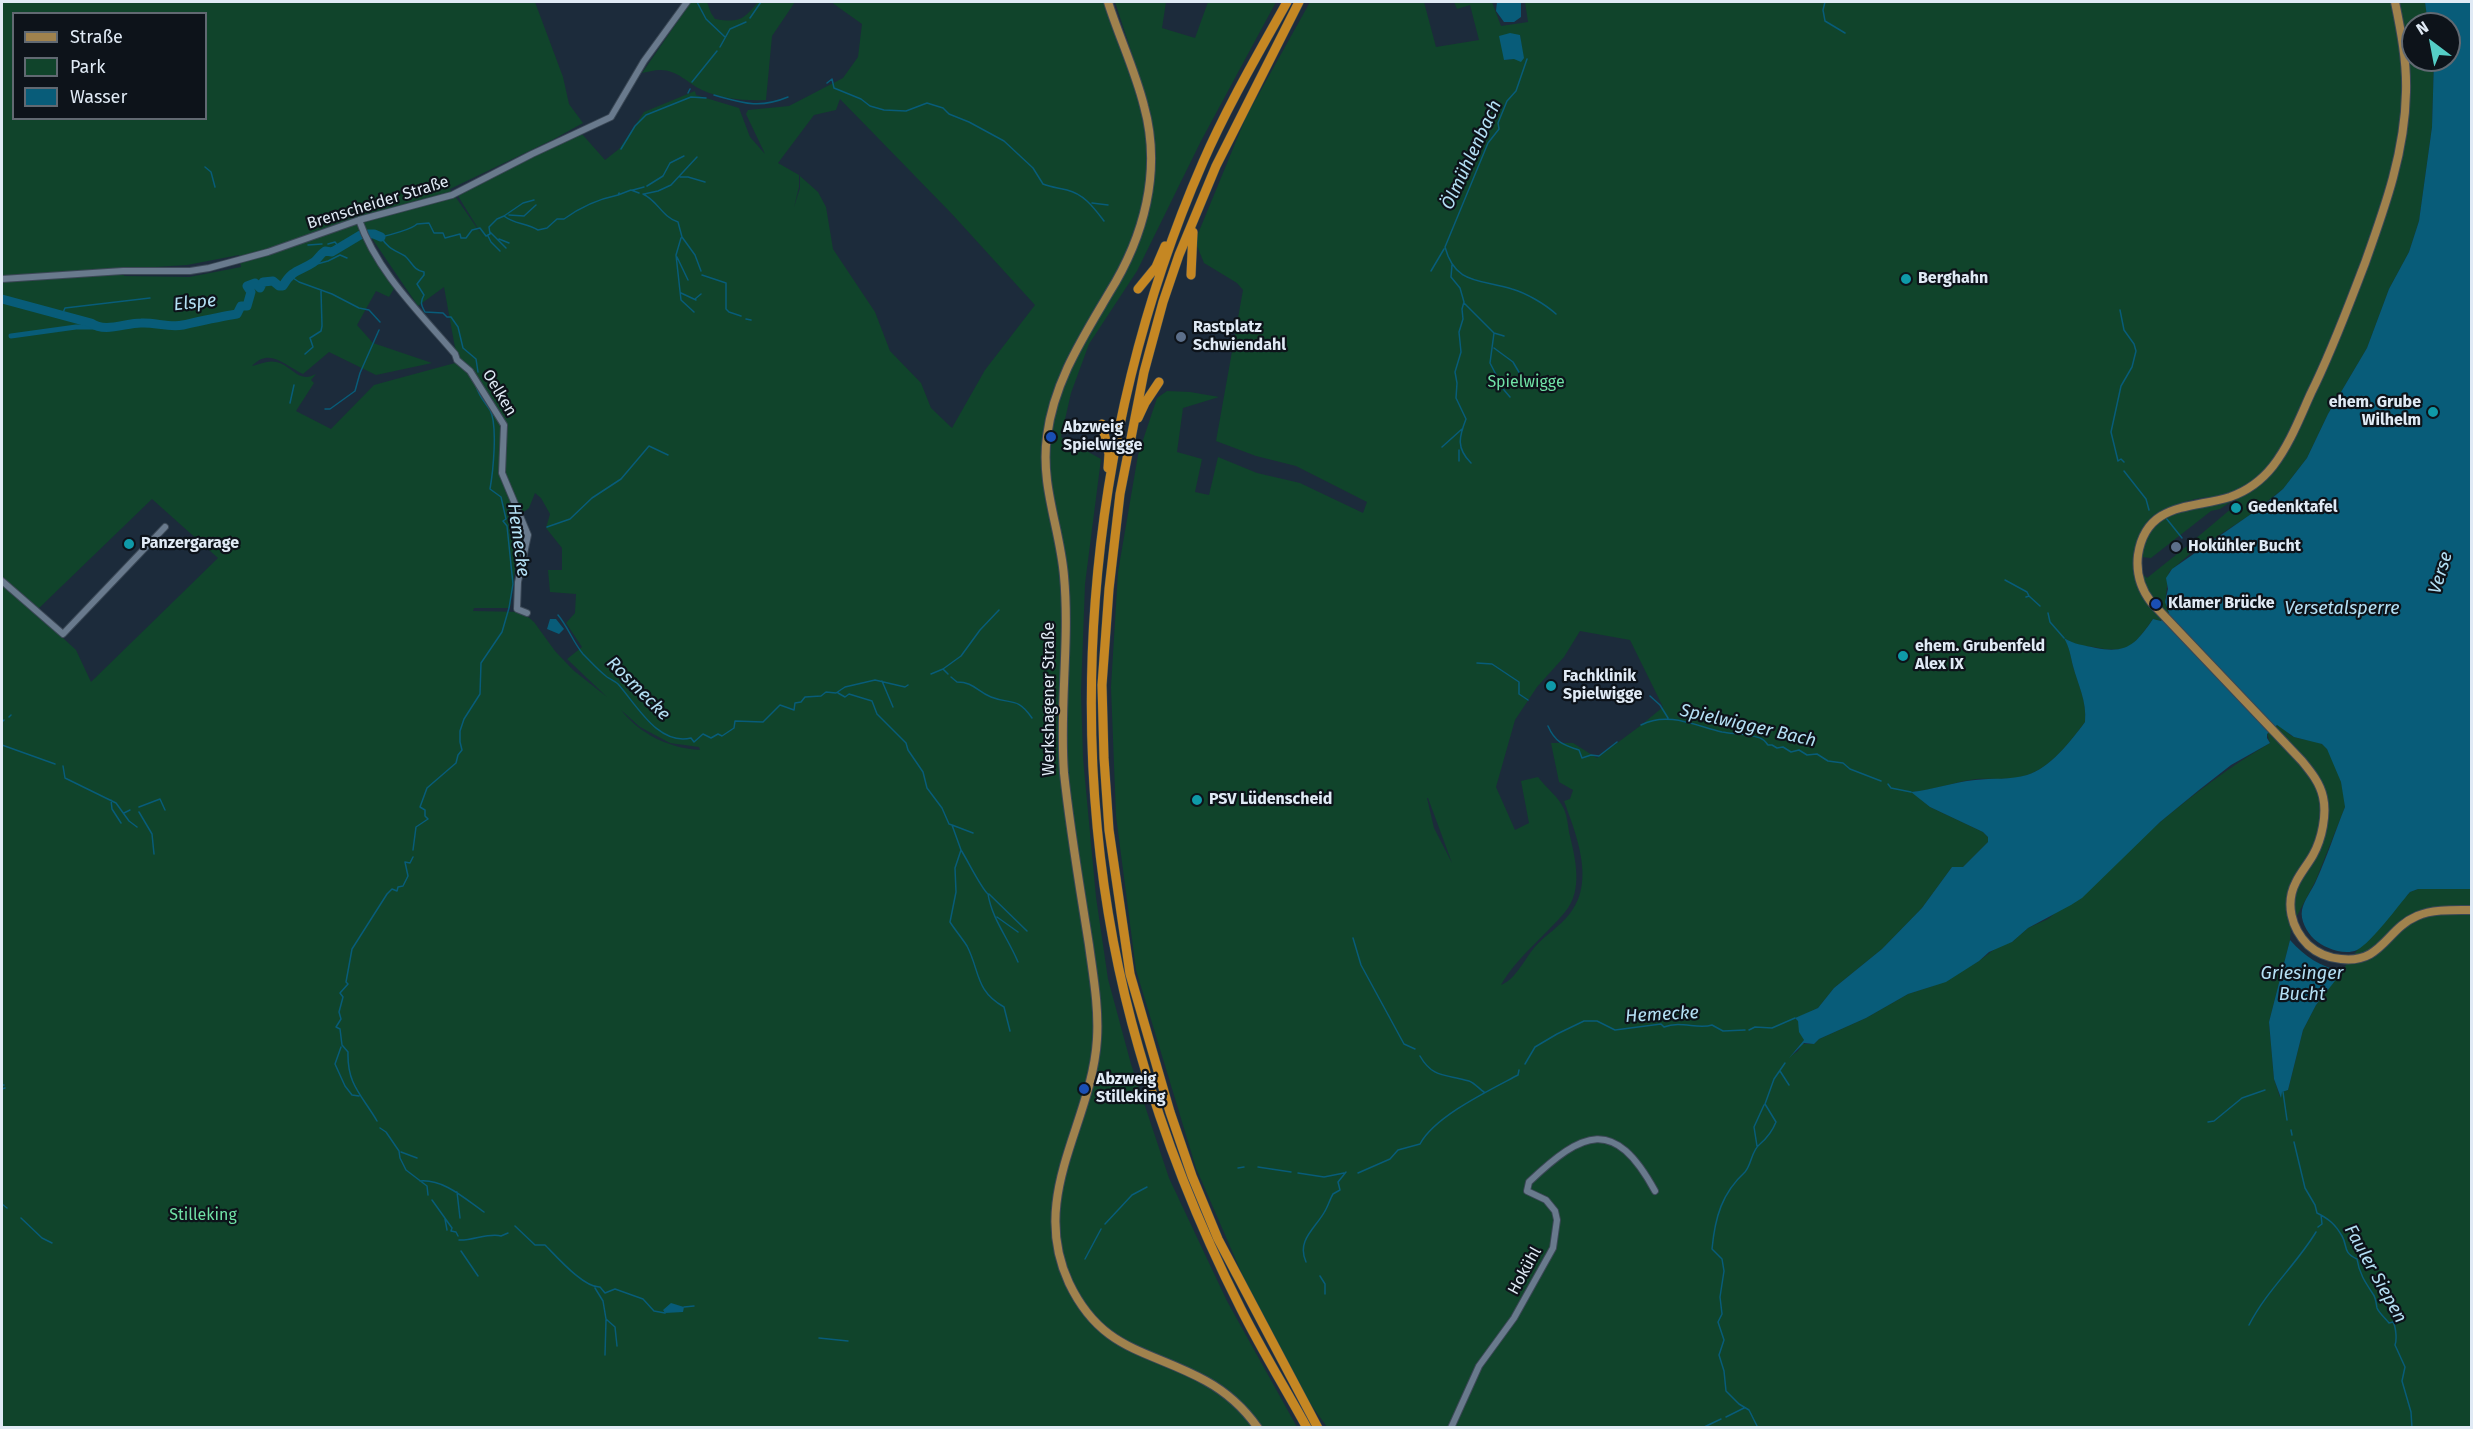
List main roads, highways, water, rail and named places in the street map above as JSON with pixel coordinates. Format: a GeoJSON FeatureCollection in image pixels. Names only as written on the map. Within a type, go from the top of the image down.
{"type":"FeatureCollection","features":[{"type":"Feature","properties":{"kind":"highway"},"geometry":{"type":"LineString","coordinates":[[1287,2],[1243,81],[1203,162],[1152,299],[1133,369],[1108,491],[1097,577],[1092,679],[1092,758],[1106,893],[1121,978],[1139,1049],[1184,1183],[1242,1310],[1307,1428]]}},
{"type":"Feature","properties":{"kind":"highway"},"geometry":{"type":"LineString","coordinates":[[1299,2],[1216,166],[1164,302],[1144,372],[1128,449],[1109,589],[1102,685],[1109,830],[1130,974],[1170,1112],[1201,1197],[1237,1277],[1318,1428]]}},
{"type":"Feature","properties":{"kind":"highway"},"geometry":{"type":"LineString","coordinates":[[1191,275],[1192,236],[1198,210]]}},
{"type":"Feature","properties":{"kind":"highway"},"geometry":{"type":"LineString","coordinates":[[1138,289],[1156,267],[1168,240],[1178,227]]}},
{"type":"Feature","properties":{"kind":"highway"},"geometry":{"type":"LineString","coordinates":[[1128,449],[1145,403],[1160,382]]}},
{"type":"Feature","properties":{"kind":"highway"},"geometry":{"type":"LineString","coordinates":[[1102,424],[1108,454],[1108,491]]}},
{"type":"Feature","properties":{"kind":"main road","name":"Werkshagener Straße"},"geometry":{"type":"LineString","coordinates":[[1108,2],[1145,106],[1151,160],[1150,183],[1138,236],[1120,274],[1064,371],[1052,410],[1045,449],[1048,496],[1064,576],[1064,773],[1097,1019],[1095,1063],[1057,1192],[1055,1229],[1061,1262],[1069,1282],[1082,1305],[1104,1330],[1137,1352],[1187,1372],[1214,1386],[1234,1401],[1258,1428]]}},
{"type":"Feature","properties":{"kind":"main road"},"geometry":{"type":"LineString","coordinates":[[2395,2],[2403,50],[2406,91],[2402,139],[2392,189],[2337,340],[2292,434],[2267,472],[2252,486],[2230,497],[2186,505],[2160,516],[2145,535],[2138,561],[2139,577],[2149,598],[2302,761],[2320,787],[2324,807],[2316,848],[2296,880],[2290,900],[2292,917],[2297,929],[2310,946],[2325,956],[2358,960],[2377,951],[2409,920],[2418,915],[2428,912],[2472,910]]}},
{"type":"Feature","properties":{"kind":"water"},"geometry":{"type":"Polygon","coordinates":[[[1497,2],[1521,2],[1521,17],[1514,22],[1504,22],[1496,11],[1497,2]]]}},
{"type":"Feature","properties":{"kind":"water","name":"Versetalsperre"},"geometry":{"type":"Polygon","coordinates":[[[2425,2],[2471,2],[2471,889],[2418,889],[2410,892],[2377,932],[2363,946],[2352,952],[2334,950],[2314,939],[2305,926],[2302,910],[2320,872],[2345,807],[2341,782],[2327,749],[2322,744],[2294,737],[2277,725],[2267,734],[2270,743],[2231,765],[2160,822],[2082,898],[2028,928],[2012,942],[1989,952],[1946,982],[1908,994],[1866,1018],[1819,1039],[1814,1044],[1804,1043],[1789,1058],[1804,1040],[1795,1018],[1818,1008],[1834,988],[1882,949],[1922,908],[1952,867],[1963,867],[1988,842],[1988,837],[1983,832],[1930,807],[1911,792],[1981,779],[2021,777],[2036,771],[2052,760],[2085,722],[2083,700],[2064,638],[2107,650],[2123,648],[2136,641],[2153,619],[2161,621],[2169,613],[2165,602],[2168,589],[2166,578],[2172,569],[2264,505],[2283,489],[2307,458],[2328,414],[2367,348],[2389,289],[2409,252],[2419,221],[2432,127],[2434,72],[2461,72],[2461,12],[2426,12],[2425,2]]]}},
{"type":"Feature","properties":{"kind":"water"},"geometry":{"type":"Polygon","coordinates":[[[1510,33],[1520,35],[1524,58],[1521,62],[1514,59],[1504,60],[1499,36],[1510,33]]]}},
{"type":"Feature","properties":{"kind":"water"},"geometry":{"type":"Polygon","coordinates":[[[550,619],[556,619],[564,629],[559,634],[547,629],[550,619]]]}},
{"type":"Feature","properties":{"kind":"water","name":"Griesinger Bucht"},"geometry":{"type":"Polygon","coordinates":[[[2290,940],[2313,960],[2342,972],[2316,1005],[2303,1030],[2288,1090],[2282,1092],[2281,1098],[2274,1079],[2269,1022],[2290,940]]]}},
{"type":"Feature","properties":{"kind":"water"},"geometry":{"type":"Polygon","coordinates":[[[671,1303],[684,1307],[683,1312],[665,1313],[663,1310],[671,1303]]]}},
{"type":"Feature","properties":{"kind":"waterway"},"geometry":{"type":"LineString","coordinates":[[697,2],[706,19],[725,37]]}},
{"type":"Feature","properties":{"kind":"waterway"},"geometry":{"type":"LineString","coordinates":[[750,18],[761,2]]}},
{"type":"Feature","properties":{"kind":"waterway"},"geometry":{"type":"LineString","coordinates":[[1825,2],[1823,10],[1825,21],[1845,33]]}},
{"type":"Feature","properties":{"kind":"waterway"},"geometry":{"type":"LineString","coordinates":[[720,47],[730,29],[746,22]]}},
{"type":"Feature","properties":{"kind":"waterway"},"geometry":{"type":"LineString","coordinates":[[692,82],[717,51]]}},
{"type":"Feature","properties":{"kind":"waterway","name":"Ölmühlenbach"},"geometry":{"type":"LineString","coordinates":[[1527,59],[1516,91],[1507,101],[1498,123],[1499,129],[1488,143],[1445,247],[1449,259],[1462,274],[1523,293],[1556,314]]}},
{"type":"Feature","properties":{"kind":"waterway"},"geometry":{"type":"LineString","coordinates":[[827,83],[832,79],[834,88],[861,99],[870,106],[884,110],[906,111],[927,103],[943,108],[949,114],[1004,141],[1033,168],[1043,184],[1079,195],[1104,221]]}},
{"type":"Feature","properties":{"kind":"waterway"},"geometry":{"type":"LineString","coordinates":[[688,93],[690,89]]}},
{"type":"Feature","properties":{"kind":"waterway"},"geometry":{"type":"LineString","coordinates":[[714,95],[751,104],[768,103],[788,97]]}},
{"type":"Feature","properties":{"kind":"waterway"},"geometry":{"type":"LineString","coordinates":[[621,149],[635,126],[646,115],[691,97],[706,98]]}},
{"type":"Feature","properties":{"kind":"waterway"},"geometry":{"type":"LineString","coordinates":[[647,186],[663,176],[670,163],[684,156]]}},
{"type":"Feature","properties":{"kind":"waterway"},"geometry":{"type":"LineString","coordinates":[[644,194],[671,185],[697,157]]}},
{"type":"Feature","properties":{"kind":"waterway"},"geometry":{"type":"LineString","coordinates":[[205,167],[211,172],[215,187]]}},
{"type":"Feature","properties":{"kind":"waterway"},"geometry":{"type":"LineString","coordinates":[[680,177],[705,182]]}},
{"type":"Feature","properties":{"kind":"waterway"},"geometry":{"type":"LineString","coordinates":[[633,190],[644,187]]}},
{"type":"Feature","properties":{"kind":"waterway"},"geometry":{"type":"LineString","coordinates":[[618,195],[631,190],[639,193]]}},
{"type":"Feature","properties":{"kind":"waterway"},"geometry":{"type":"LineString","coordinates":[[478,372],[476,359],[463,348],[458,327],[451,317],[443,313],[425,312],[422,305],[424,295],[417,284],[424,272],[417,270],[405,256],[389,247],[381,237],[406,230],[417,224],[429,223],[434,233],[443,233],[445,238],[460,234],[461,238],[466,238],[472,230],[480,228],[486,236],[490,234],[489,227],[504,216],[538,230],[547,228],[557,219],[564,219],[590,204],[619,193]]}},
{"type":"Feature","properties":{"kind":"waterway"},"geometry":{"type":"LineString","coordinates":[[643,194],[678,222],[682,237],[695,255],[701,271]]}},
{"type":"Feature","properties":{"kind":"waterway"},"geometry":{"type":"LineString","coordinates":[[504,216],[523,203],[534,200]]}},
{"type":"Feature","properties":{"kind":"waterway"},"geometry":{"type":"LineString","coordinates":[[1092,203],[1108,205]]}},
{"type":"Feature","properties":{"kind":"waterway"},"geometry":{"type":"LineString","coordinates":[[509,215],[524,216],[536,205]]}},
{"type":"Feature","properties":{"kind":"waterway"},"geometry":{"type":"LineString","coordinates":[[490,232],[506,248]]}},
{"type":"Feature","properties":{"kind":"waterway","name":"Elspe"},"geometry":{"type":"LineString","coordinates":[[2,299],[102,327],[135,323],[183,325],[237,314],[241,306],[247,306],[251,292],[247,286],[255,283],[260,288],[263,282],[273,281],[283,286],[293,273],[314,262],[325,251],[332,252],[362,234],[374,234],[381,237]]}},
{"type":"Feature","properties":{"kind":"waterway"},"geometry":{"type":"LineString","coordinates":[[488,236],[500,251]]}},
{"type":"Feature","properties":{"kind":"waterway"},"geometry":{"type":"LineString","coordinates":[[681,238],[676,255],[681,300],[694,312]]}},
{"type":"Feature","properties":{"kind":"waterway"},"geometry":{"type":"LineString","coordinates":[[499,239],[509,243]]}},
{"type":"Feature","properties":{"kind":"waterway"},"geometry":{"type":"LineString","coordinates":[[328,244],[335,242],[338,246]]}},
{"type":"Feature","properties":{"kind":"waterway"},"geometry":{"type":"LineString","coordinates":[[308,245],[322,244]]}},
{"type":"Feature","properties":{"kind":"waterway"},"geometry":{"type":"LineString","coordinates":[[1431,271],[1444,249]]}},
{"type":"Feature","properties":{"kind":"waterway"},"geometry":{"type":"LineString","coordinates":[[306,267],[340,255],[347,258]]}},
{"type":"Feature","properties":{"kind":"waterway"},"geometry":{"type":"LineString","coordinates":[[677,257],[688,280]]}},
{"type":"Feature","properties":{"kind":"waterway"},"geometry":{"type":"LineString","coordinates":[[1452,265],[1451,277],[1460,288],[1464,302],[1463,319],[1459,332],[1461,352],[1455,372],[1456,398],[1466,419],[1460,442],[1466,458],[1471,463]]}},
{"type":"Feature","properties":{"kind":"waterway"},"geometry":{"type":"LineString","coordinates":[[702,275],[726,283],[726,309],[741,316]]}},
{"type":"Feature","properties":{"kind":"waterway"},"geometry":{"type":"LineString","coordinates":[[290,276],[359,308],[369,310],[380,322]]}},
{"type":"Feature","properties":{"kind":"waterway"},"geometry":{"type":"LineString","coordinates":[[305,354],[313,347],[310,338],[321,331],[321,291]]}},
{"type":"Feature","properties":{"kind":"waterway"},"geometry":{"type":"LineString","coordinates":[[681,293],[696,300]]}},
{"type":"Feature","properties":{"kind":"waterway"},"geometry":{"type":"LineString","coordinates":[[695,299],[701,294]]}},
{"type":"Feature","properties":{"kind":"waterway"},"geometry":{"type":"LineString","coordinates":[[62,315],[65,308],[150,298]]}},
{"type":"Feature","properties":{"kind":"waterway"},"geometry":{"type":"LineString","coordinates":[[1464,303],[1494,333],[1490,363],[1510,397]]}},
{"type":"Feature","properties":{"kind":"waterway"},"geometry":{"type":"LineString","coordinates":[[2120,310],[2124,330],[2136,351],[2132,367],[2121,386],[2111,432],[2118,461],[2121,459],[2124,462]]}},
{"type":"Feature","properties":{"kind":"waterway"},"geometry":{"type":"LineString","coordinates":[[746,319],[751,320]]}},
{"type":"Feature","properties":{"kind":"waterway"},"geometry":{"type":"LineString","coordinates":[[11,336],[76,327],[97,327]]}},
{"type":"Feature","properties":{"kind":"waterway"},"geometry":{"type":"LineString","coordinates":[[325,409],[330,409],[355,391],[360,373],[379,330]]}},
{"type":"Feature","properties":{"kind":"waterway"},"geometry":{"type":"LineString","coordinates":[[1494,333],[1504,336]]}},
{"type":"Feature","properties":{"kind":"waterway"},"geometry":{"type":"LineString","coordinates":[[1494,348],[1513,362],[1523,379]]}},
{"type":"Feature","properties":{"kind":"waterway"},"geometry":{"type":"LineString","coordinates":[[290,403],[294,385]]}},
{"type":"Feature","properties":{"kind":"waterway","name":"Hemecke"},"geometry":{"type":"LineString","coordinates":[[413,850],[416,827],[428,819],[425,816],[425,810],[420,807],[427,788],[456,763],[462,750],[460,731],[464,719],[480,694],[481,663],[502,632],[513,584],[507,526],[503,521],[506,519],[501,497],[490,489],[494,426],[490,410],[476,386]]}},
{"type":"Feature","properties":{"kind":"waterway"},"geometry":{"type":"LineString","coordinates":[[1442,447],[1462,429]]}},
{"type":"Feature","properties":{"kind":"waterway"},"geometry":{"type":"LineString","coordinates":[[547,527],[570,519],[592,498],[621,479],[649,446],[668,455]]}},
{"type":"Feature","properties":{"kind":"waterway"},"geometry":{"type":"LineString","coordinates":[[1459,450],[1459,461]]}},
{"type":"Feature","properties":{"kind":"waterway"},"geometry":{"type":"LineString","coordinates":[[2124,471],[2146,499],[2149,510]]}},
{"type":"Feature","properties":{"kind":"waterway"},"geometry":{"type":"LineString","coordinates":[[2166,518],[2182,538]]}},
{"type":"Feature","properties":{"kind":"waterway"},"geometry":{"type":"LineString","coordinates":[[2005,580],[2027,592],[2029,596]]}},
{"type":"Feature","properties":{"kind":"waterway"},"geometry":{"type":"LineString","coordinates":[[2026,597],[2029,596],[2040,606]]}},
{"type":"Feature","properties":{"kind":"waterway"},"geometry":{"type":"LineString","coordinates":[[943,669],[961,656],[980,630],[999,610]]}},
{"type":"Feature","properties":{"kind":"waterway"},"geometry":{"type":"LineString","coordinates":[[2048,613],[2050,622],[2064,638]]}},
{"type":"Feature","properties":{"kind":"waterway","name":"Rosmecke"},"geometry":{"type":"LineString","coordinates":[[558,615],[583,654],[618,684],[649,722],[668,736],[679,739],[691,738],[694,742],[703,734],[711,738],[718,734],[722,736],[734,728],[735,721],[763,722],[780,705],[794,710],[795,703],[801,702],[805,697],[821,696],[826,692],[836,693],[845,687],[875,680],[905,687],[908,685]]}},
{"type":"Feature","properties":{"kind":"waterway","name":"Spielwigger Bach"},"geometry":{"type":"LineString","coordinates":[[1477,663],[1492,664],[1519,682],[1519,694],[1528,700]]}},
{"type":"Feature","properties":{"kind":"waterway","name":"Rosmecke"},"geometry":{"type":"LineString","coordinates":[[931,674],[943,669],[948,674]]}},
{"type":"Feature","properties":{"kind":"waterway","name":"Rosmecke"},"geometry":{"type":"LineString","coordinates":[[951,677],[957,682],[971,685],[986,695],[1018,704],[1032,718]]}},
{"type":"Feature","properties":{"kind":"waterway"},"geometry":{"type":"LineString","coordinates":[[882,681],[893,707]]}},
{"type":"Feature","properties":{"kind":"waterway"},"geometry":{"type":"LineString","coordinates":[[838,693],[845,697],[849,694],[872,701],[877,714],[906,743],[908,750],[923,772],[927,788],[942,808],[949,824],[952,825],[961,850],[955,868],[956,892],[950,922],[967,946],[983,987],[995,1001],[1004,1007],[1010,1031]]}},
{"type":"Feature","properties":{"kind":"waterway"},"geometry":{"type":"LineString","coordinates":[[1650,696],[1660,705],[1668,718]]}},
{"type":"Feature","properties":{"kind":"waterway","name":"Spielwigger Bach"},"geometry":{"type":"LineString","coordinates":[[1641,725],[1661,719],[1672,719],[1722,732],[1753,736],[1777,748],[1783,747],[1791,752],[1799,750],[1807,755],[1817,754],[1828,761],[1843,763],[1850,769],[1881,781]]}},
{"type":"Feature","properties":{"kind":"waterway","name":"Spielwigger Bach"},"geometry":{"type":"LineString","coordinates":[[1548,726],[1560,742],[1579,750],[1582,758],[1591,755],[1599,756],[1617,742]]}},
{"type":"Feature","properties":{"kind":"waterway"},"geometry":{"type":"LineString","coordinates":[[2,745],[55,764]]}},
{"type":"Feature","properties":{"kind":"waterway"},"geometry":{"type":"LineString","coordinates":[[63,766],[65,778],[116,803],[129,821],[137,827]]}},
{"type":"Feature","properties":{"kind":"waterway","name":"Spielwigger Bach"},"geometry":{"type":"LineString","coordinates":[[1888,784],[1891,788],[1911,792]]}},
{"type":"Feature","properties":{"kind":"waterway"},"geometry":{"type":"LineString","coordinates":[[139,807],[160,799],[165,810]]}},
{"type":"Feature","properties":{"kind":"waterway"},"geometry":{"type":"LineString","coordinates":[[111,800],[112,809],[121,823]]}},
{"type":"Feature","properties":{"kind":"waterway"},"geometry":{"type":"LineString","coordinates":[[124,813],[130,810]]}},
{"type":"Feature","properties":{"kind":"waterway"},"geometry":{"type":"LineString","coordinates":[[139,812],[152,834],[154,854]]}},
{"type":"Feature","properties":{"kind":"waterway"},"geometry":{"type":"LineString","coordinates":[[952,825],[973,833]]}},
{"type":"Feature","properties":{"kind":"waterway"},"geometry":{"type":"LineString","coordinates":[[961,850],[988,894],[997,920],[1018,962]]}},
{"type":"Feature","properties":{"kind":"waterway","name":"Hemecke"},"geometry":{"type":"LineString","coordinates":[[377,1121],[353,1081],[348,1063],[348,1052],[342,1045],[340,1029],[336,1027],[341,1019],[339,1012],[343,997],[340,993],[348,984],[346,982],[352,949],[387,894],[392,889],[397,891],[398,887],[403,886],[408,876],[405,862],[410,863],[413,857]]}},
{"type":"Feature","properties":{"kind":"waterway"},"geometry":{"type":"LineString","coordinates":[[989,894],[1027,931]]}},
{"type":"Feature","properties":{"kind":"waterway"},"geometry":{"type":"LineString","coordinates":[[997,917],[1018,932]]}},
{"type":"Feature","properties":{"kind":"waterway"},"geometry":{"type":"LineString","coordinates":[[1353,938],[1361,965],[1404,1044],[1415,1049]]}},
{"type":"Feature","properties":{"kind":"waterway","name":"Hemecke"},"geometry":{"type":"LineString","coordinates":[[1749,1030],[1755,1027],[1772,1028],[1795,1018]]}},
{"type":"Feature","properties":{"kind":"waterway","name":"Hemecke"},"geometry":{"type":"LineString","coordinates":[[1525,1064],[1535,1047],[1584,1021],[1597,1021],[1615,1030],[1661,1024],[1664,1027],[1677,1024],[1712,1025],[1723,1031],[1745,1030]]}},
{"type":"Feature","properties":{"kind":"waterway"},"geometry":{"type":"LineString","coordinates":[[341,1047],[335,1064],[345,1086],[352,1095],[359,1096]]}},
{"type":"Feature","properties":{"kind":"waterway"},"geometry":{"type":"LineString","coordinates":[[1420,1056],[1435,1072],[1469,1081],[1484,1092]]}},
{"type":"Feature","properties":{"kind":"waterway"},"geometry":{"type":"LineString","coordinates":[[1758,1428],[1749,1410],[1726,1391],[1724,1371],[1719,1355],[1724,1340],[1718,1322],[1722,1314],[1720,1297],[1724,1271],[1722,1259],[1712,1249],[1715,1226],[1725,1197],[1745,1172],[1755,1150],[1773,1129],[1776,1122],[1765,1104],[1774,1079],[1785,1063]]}},
{"type":"Feature","properties":{"kind":"waterway","name":"Hemecke"},"geometry":{"type":"LineString","coordinates":[[1358,1173],[1390,1159],[1398,1150],[1420,1144],[1427,1134],[1450,1114],[1518,1075],[1519,1070]]}},
{"type":"Feature","properties":{"kind":"waterway"},"geometry":{"type":"LineString","coordinates":[[1780,1071],[1789,1085]]}},
{"type":"Feature","properties":{"kind":"waterway"},"geometry":{"type":"LineString","coordinates":[[2208,1122],[2214,1121],[2242,1098],[2265,1090]]}},
{"type":"Feature","properties":{"kind":"waterway","name":"Fauler Siepen"},"geometry":{"type":"LineString","coordinates":[[2283,1092],[2287,1120]]}},
{"type":"Feature","properties":{"kind":"waterway"},"geometry":{"type":"LineString","coordinates":[[1757,1146],[1754,1127],[1764,1105]]}},
{"type":"Feature","properties":{"kind":"waterway","name":"Hemecke"},"geometry":{"type":"LineString","coordinates":[[380,1128],[386,1132],[399,1151],[406,1170],[427,1186],[428,1195]]}},
{"type":"Feature","properties":{"kind":"waterway","name":"Fauler Siepen"},"geometry":{"type":"LineString","coordinates":[[2291,1130],[2292,1135]]}},
{"type":"Feature","properties":{"kind":"waterway","name":"Fauler Siepen"},"geometry":{"type":"LineString","coordinates":[[2294,1142],[2305,1188],[2317,1213],[2331,1222],[2339,1232],[2347,1251],[2357,1259],[2359,1269],[2375,1297],[2378,1310],[2389,1323],[2394,1324],[2395,1345],[2405,1367],[2402,1381],[2411,1412],[2412,1428]]}},
{"type":"Feature","properties":{"kind":"waterway"},"geometry":{"type":"LineString","coordinates":[[401,1152],[417,1158]]}},
{"type":"Feature","properties":{"kind":"waterway"},"geometry":{"type":"LineString","coordinates":[[1238,1168],[1244,1167]]}},
{"type":"Feature","properties":{"kind":"waterway"},"geometry":{"type":"LineString","coordinates":[[1258,1167],[1291,1172]]}},
{"type":"Feature","properties":{"kind":"waterway","name":"Hemecke"},"geometry":{"type":"LineString","coordinates":[[1306,1262],[1303,1247],[1305,1241],[1325,1211],[1333,1194],[1340,1190],[1338,1182],[1346,1172]]}},
{"type":"Feature","properties":{"kind":"waterway"},"geometry":{"type":"LineString","coordinates":[[1298,1173],[1324,1177],[1344,1173]]}},
{"type":"Feature","properties":{"kind":"waterway"},"geometry":{"type":"LineString","coordinates":[[420,1181],[429,1181],[446,1187],[484,1212]]}},
{"type":"Feature","properties":{"kind":"waterway"},"geometry":{"type":"LineString","coordinates":[[1105,1224],[1132,1195],[1147,1187]]}},
{"type":"Feature","properties":{"kind":"waterway"},"geometry":{"type":"LineString","coordinates":[[457,1192],[460,1218]]}},
{"type":"Feature","properties":{"kind":"waterway","name":"Hemecke"},"geometry":{"type":"LineString","coordinates":[[432,1200],[452,1228],[451,1231],[456,1232],[458,1236]]}},
{"type":"Feature","properties":{"kind":"waterway"},"geometry":{"type":"LineString","coordinates":[[2,1204],[7,1208]]}},
{"type":"Feature","properties":{"kind":"waterway"},"geometry":{"type":"LineString","coordinates":[[2318,1227],[2322,1224],[2321,1215]]}},
{"type":"Feature","properties":{"kind":"waterway"},"geometry":{"type":"LineString","coordinates":[[21,1218],[42,1238],[52,1243]]}},
{"type":"Feature","properties":{"kind":"waterway","name":"Hemecke"},"geometry":{"type":"LineString","coordinates":[[445,1219],[447,1230]]}},
{"type":"Feature","properties":{"kind":"waterway","name":"Hemecke"},"geometry":{"type":"LineString","coordinates":[[515,1226],[535,1245],[545,1245],[586,1283],[600,1287],[605,1293],[615,1289],[643,1299],[654,1311],[665,1313]]}},
{"type":"Feature","properties":{"kind":"waterway"},"geometry":{"type":"LineString","coordinates":[[1085,1259],[1101,1229]]}},
{"type":"Feature","properties":{"kind":"waterway"},"geometry":{"type":"LineString","coordinates":[[2249,1325],[2264,1300],[2300,1256],[2316,1232]]}},
{"type":"Feature","properties":{"kind":"waterway","name":"Hemecke"},"geometry":{"type":"LineString","coordinates":[[459,1240],[492,1235],[501,1236],[508,1233]]}},
{"type":"Feature","properties":{"kind":"waterway"},"geometry":{"type":"LineString","coordinates":[[461,1251],[478,1276]]}},
{"type":"Feature","properties":{"kind":"waterway","name":"Hemecke"},"geometry":{"type":"LineString","coordinates":[[1320,1276],[1325,1284],[1325,1294]]}},
{"type":"Feature","properties":{"kind":"waterway"},"geometry":{"type":"LineString","coordinates":[[595,1288],[603,1301],[606,1319],[615,1327],[617,1346]]}},
{"type":"Feature","properties":{"kind":"waterway","name":"Hemecke"},"geometry":{"type":"LineString","coordinates":[[684,1307],[694,1306]]}},
{"type":"Feature","properties":{"kind":"waterway"},"geometry":{"type":"LineString","coordinates":[[605,1355],[606,1320]]}},
{"type":"Feature","properties":{"kind":"waterway"},"geometry":{"type":"LineString","coordinates":[[819,1338],[848,1341]]}},
{"type":"Feature","properties":{"kind":"waterway"},"geometry":{"type":"LineString","coordinates":[[1726,1417],[1744,1408]]}},
{"type":"Feature","properties":{"kind":"waterway"},"geometry":{"type":"LineString","coordinates":[[1702,1428],[1721,1419]]}},
{"type":"Feature","properties":{"kind":"place","name":"Berghahn"},"geometry":{"type":"Point","coordinates":[1906,279]}},
{"type":"Feature","properties":{"kind":"place","name":"Rastplatz Schwiendahl"},"geometry":{"type":"Point","coordinates":[1181,337]}},
{"type":"Feature","properties":{"kind":"place","name":"ehem. Grube Wilhelm"},"geometry":{"type":"Point","coordinates":[2433,412]}},
{"type":"Feature","properties":{"kind":"place","name":"Abzweig Spielwigge"},"geometry":{"type":"Point","coordinates":[1051,437]}},
{"type":"Feature","properties":{"kind":"place","name":"Gedenktafel"},"geometry":{"type":"Point","coordinates":[2236,508]}},
{"type":"Feature","properties":{"kind":"place","name":"Panzergarage"},"geometry":{"type":"Point","coordinates":[129,544]}},
{"type":"Feature","properties":{"kind":"place","name":"Hokühler Bucht"},"geometry":{"type":"Point","coordinates":[2176,547]}},
{"type":"Feature","properties":{"kind":"place","name":"Klamer Brücke"},"geometry":{"type":"Point","coordinates":[2156,604]}},
{"type":"Feature","properties":{"kind":"place","name":"ehem. Grubenfeld Alex IX"},"geometry":{"type":"Point","coordinates":[1903,656]}},
{"type":"Feature","properties":{"kind":"place","name":"Fachklinik Spielwigge"},"geometry":{"type":"Point","coordinates":[1551,686]}},
{"type":"Feature","properties":{"kind":"place","name":"PSV Lüdenscheid"},"geometry":{"type":"Point","coordinates":[1197,800]}},
{"type":"Feature","properties":{"kind":"place","name":"Abzweig Stilleking"},"geometry":{"type":"Point","coordinates":[1084,1089]}},
{"type":"Feature","properties":{"kind":"park label","name":"Spielwigge"},"geometry":{"type":"Point","coordinates":[1526,383]}},
{"type":"Feature","properties":{"kind":"park label","name":"Stilleking"},"geometry":{"type":"Point","coordinates":[203,1216]}},
{"type":"Feature","properties":{"kind":"water label","name":"Verse"},"geometry":{"type":"Point","coordinates":[2441,573]}}]}
